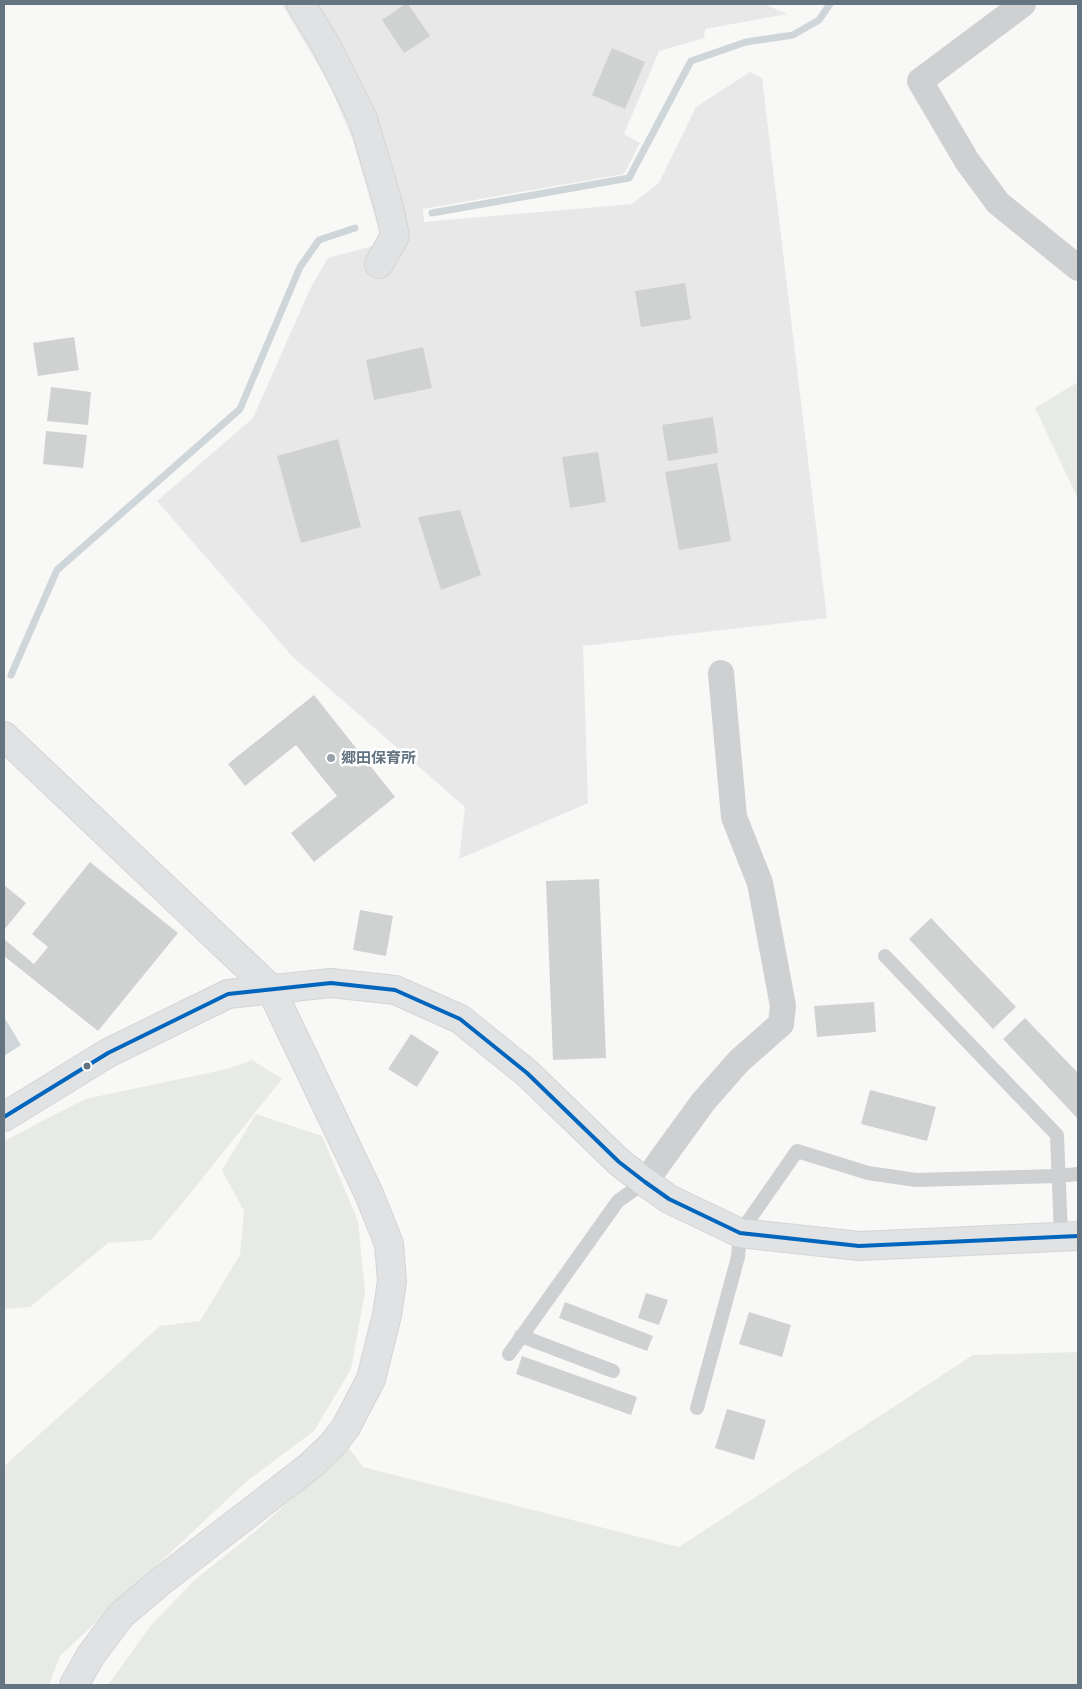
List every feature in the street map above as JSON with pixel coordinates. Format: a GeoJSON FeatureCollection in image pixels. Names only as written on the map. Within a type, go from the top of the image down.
{"type":"FeatureCollection","features":[{"type":"Feature","properties":{"kind":"street"},"geometry":{"type":"LineString","coordinates":[[301,4],[326,44],[363,119],[389,207],[395,236],[379,264]]}},
{"type":"Feature","properties":{"kind":"street"},"geometry":{"type":"LineString","coordinates":[[1023,4],[920,81],[967,161],[998,203],[1078,268]]}},
{"type":"Feature","properties":{"kind":"street"},"geometry":{"type":"LineString","coordinates":[[645,1182],[703,1102],[739,1061],[781,1024],[783,1006],[760,883],[734,817],[721,673]]}},
{"type":"Feature","properties":{"kind":"street"},"geometry":{"type":"LineString","coordinates":[[4,736],[271,989],[369,1194],[389,1244],[392,1280],[387,1315],[371,1379],[346,1427],[310,1466],[160,1582],[121,1615],[91,1655],[74,1685]]}},
{"type":"Feature","properties":{"kind":"street"},"geometry":{"type":"LineString","coordinates":[[4,1117],[108,1052],[228,994],[331,983],[395,990],[460,1019],[527,1073],[619,1162],[669,1200],[740,1232],[859,1246],[1070,1236]]}},
{"type":"Feature","properties":{"kind":"lane"},"geometry":{"type":"LineString","coordinates":[[885,956],[1057,1135],[1058,1176],[1070,1236]]}},
{"type":"Feature","properties":{"kind":"lane"},"geometry":{"type":"LineString","coordinates":[[697,1408],[738,1257],[740,1232],[797,1151],[868,1174],[916,1180],[1078,1174]]}},
{"type":"Feature","properties":{"kind":"lane"},"geometry":{"type":"LineString","coordinates":[[508,1354],[618,1201],[645,1182]]}},
{"type":"Feature","properties":{"kind":"lane"},"geometry":{"type":"LineString","coordinates":[[521,1336],[613,1371]]}},
{"type":"Feature","properties":{"kind":"shaded area"},"geometry":{"type":"Polygon","coordinates":[[[282,4],[764,4],[787,14],[705,29],[704,38],[659,51],[624,134],[640,143],[624,174],[423,209],[424,222],[632,204],[659,183],[696,107],[750,72],[762,78],[827,618],[583,646],[588,803],[459,859],[465,807],[293,657],[157,501],[253,418],[310,289],[328,258],[373,246],[381,237],[353,141],[330,85],[282,4]]]}},
{"type":"Feature","properties":{"kind":"shaded area"},"geometry":{"type":"Polygon","coordinates":[[[1078,382],[1078,499],[1035,408],[1078,382]]]}},
{"type":"Feature","properties":{"kind":"shaded area"},"geometry":{"type":"Polygon","coordinates":[[[4,1017],[21,1045],[4,1056],[4,1017]]]}},
{"type":"Feature","properties":{"kind":"shaded area"},"geometry":{"type":"Polygon","coordinates":[[[252,1060],[282,1079],[151,1240],[108,1243],[30,1307],[4,1309],[4,1141],[85,1099],[227,1069],[252,1060]]]}},
{"type":"Feature","properties":{"kind":"shaded area"},"geometry":{"type":"Polygon","coordinates":[[[256,1114],[322,1136],[358,1221],[365,1292],[351,1369],[314,1431],[247,1481],[60,1656],[49,1685],[4,1685],[4,1466],[160,1326],[200,1321],[240,1255],[244,1211],[222,1170],[256,1114]]]}},
{"type":"Feature","properties":{"kind":"shaded area"},"geometry":{"type":"Polygon","coordinates":[[[1078,1352],[1078,1685],[108,1685],[151,1625],[196,1579],[257,1530],[349,1448],[363,1467],[679,1547],[973,1355],[1078,1352]]]}},
{"type":"Feature","properties":{"kind":"building"},"geometry":{"type":"Polygon","coordinates":[[[405,4],[408,4],[430,36],[404,53],[382,20],[405,4]]]}},
{"type":"Feature","properties":{"kind":"building"},"geometry":{"type":"Polygon","coordinates":[[[612,48],[645,62],[625,109],[592,95],[612,48]]]}},
{"type":"Feature","properties":{"kind":"building"},"geometry":{"type":"Polygon","coordinates":[[[685,283],[691,319],[641,327],[635,291],[685,283]]]}},
{"type":"Feature","properties":{"kind":"building"},"geometry":{"type":"Polygon","coordinates":[[[74,337],[79,370],[38,376],[33,343],[74,337]]]}},
{"type":"Feature","properties":{"kind":"building"},"geometry":{"type":"Polygon","coordinates":[[[423,347],[432,388],[374,400],[366,360],[423,347]]]}},
{"type":"Feature","properties":{"kind":"building"},"geometry":{"type":"Polygon","coordinates":[[[51,387],[91,392],[88,425],[47,421],[51,387]]]}},
{"type":"Feature","properties":{"kind":"building"},"geometry":{"type":"Polygon","coordinates":[[[713,417],[718,453],[668,461],[662,425],[713,417]]]}},
{"type":"Feature","properties":{"kind":"building"},"geometry":{"type":"Polygon","coordinates":[[[46,431],[87,435],[83,468],[43,464],[46,431]]]}},
{"type":"Feature","properties":{"kind":"building"},"geometry":{"type":"Polygon","coordinates":[[[338,439],[361,527],[301,543],[277,456],[338,439]]]}},
{"type":"Feature","properties":{"kind":"building"},"geometry":{"type":"Polygon","coordinates":[[[598,452],[606,502],[570,508],[562,457],[598,452]]]}},
{"type":"Feature","properties":{"kind":"building"},"geometry":{"type":"Polygon","coordinates":[[[717,463],[731,541],[679,550],[665,472],[717,463]]]}},
{"type":"Feature","properties":{"kind":"building"},"geometry":{"type":"Polygon","coordinates":[[[460,510],[481,575],[441,590],[418,517],[460,510]]]}},
{"type":"Feature","properties":{"kind":"building"},"geometry":{"type":"Polygon","coordinates":[[[314,695],[395,797],[314,862],[291,833],[337,796],[296,745],[245,786],[228,764],[314,695]]]}},
{"type":"Feature","properties":{"kind":"building"},"geometry":{"type":"Polygon","coordinates":[[[90,862],[178,933],[98,1031],[4,956],[4,939],[34,964],[48,947],[32,934],[90,862]]]}},
{"type":"Feature","properties":{"kind":"building"},"geometry":{"type":"Polygon","coordinates":[[[599,879],[606,1058],[553,1060],[546,881],[599,879]]]}},
{"type":"Feature","properties":{"kind":"building"},"geometry":{"type":"Polygon","coordinates":[[[4,885],[26,903],[4,930],[4,885]]]}},
{"type":"Feature","properties":{"kind":"building"},"geometry":{"type":"Polygon","coordinates":[[[360,910],[393,916],[386,956],[353,950],[360,910]]]}},
{"type":"Feature","properties":{"kind":"building"},"geometry":{"type":"Polygon","coordinates":[[[931,918],[1016,1007],[993,1029],[909,939],[931,918]]]}},
{"type":"Feature","properties":{"kind":"building"},"geometry":{"type":"Polygon","coordinates":[[[874,1002],[876,1032],[817,1037],[814,1006],[874,1002]]]}},
{"type":"Feature","properties":{"kind":"building"},"geometry":{"type":"Polygon","coordinates":[[[1025,1018],[1078,1073],[1078,1119],[1003,1039],[1025,1018]]]}},
{"type":"Feature","properties":{"kind":"building"},"geometry":{"type":"Polygon","coordinates":[[[411,1034],[439,1052],[417,1087],[388,1069],[411,1034]]]}},
{"type":"Feature","properties":{"kind":"building"},"geometry":{"type":"Polygon","coordinates":[[[870,1090],[936,1107],[927,1141],[861,1124],[870,1090]]]}},
{"type":"Feature","properties":{"kind":"building"},"geometry":{"type":"Polygon","coordinates":[[[646,1293],[668,1300],[659,1325],[638,1318],[646,1293]]]}},
{"type":"Feature","properties":{"kind":"building"},"geometry":{"type":"Polygon","coordinates":[[[565,1302],[653,1336],[647,1351],[559,1318],[565,1302]]]}},
{"type":"Feature","properties":{"kind":"building"},"geometry":{"type":"Polygon","coordinates":[[[749,1312],[791,1325],[782,1357],[739,1344],[749,1312]]]}},
{"type":"Feature","properties":{"kind":"building"},"geometry":{"type":"Polygon","coordinates":[[[522,1356],[637,1397],[631,1415],[516,1374],[522,1356]]]}},
{"type":"Feature","properties":{"kind":"building"},"geometry":{"type":"Polygon","coordinates":[[[727,1409],[766,1420],[754,1460],[715,1448],[727,1409]]]}},
{"type":"Feature","properties":{"kind":"waterway"},"geometry":{"type":"LineString","coordinates":[[432,213],[629,178],[691,61],[746,42],[793,35],[819,20],[830,4]]}},
{"type":"Feature","properties":{"kind":"waterway"},"geometry":{"type":"LineString","coordinates":[[11,675],[57,570],[240,409],[300,267],[319,240],[355,228]]}},
{"type":"Feature","properties":{"kind":"transit line"},"geometry":{"type":"LineString","coordinates":[[4,1117],[108,1053],[228,994],[331,983],[395,990],[460,1019],[527,1073],[619,1162],[645,1182],[669,1199],[740,1233],[859,1246],[1078,1236]]}},
{"type":"Feature","properties":{"kind":"place","name":"郷田保育所"},"geometry":{"type":"Point","coordinates":[331,758]}}]}
